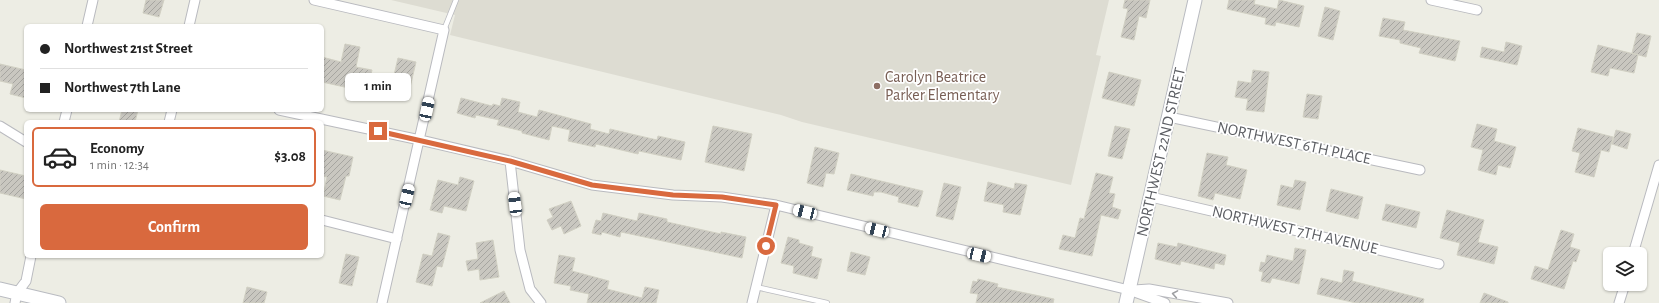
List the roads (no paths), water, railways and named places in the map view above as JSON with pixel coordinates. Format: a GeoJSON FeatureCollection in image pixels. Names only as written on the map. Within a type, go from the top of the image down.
{"type":"FeatureCollection","features":[{"type":"Feature","properties":{"kind":"street"},"geometry":{"type":"LineString","coordinates":[[87,24],[93,0]]}},
{"type":"Feature","properties":{"kind":"street"},"geometry":{"type":"LineString","coordinates":[[189,24],[195,0]]}},
{"type":"Feature","properties":{"kind":"street"},"geometry":{"type":"LineString","coordinates":[[314,0],[331,2],[444,30],[382,303]]}},
{"type":"Feature","properties":{"kind":"street","name":"NORTHWEST 22ND STREET"},"geometry":{"type":"LineString","coordinates":[[1127,297],[1195,0]]}},
{"type":"Feature","properties":{"kind":"street"},"geometry":{"type":"LineString","coordinates":[[1431,0],[1477,10]]}},
{"type":"Feature","properties":{"kind":"street"},"geometry":{"type":"LineString","coordinates":[[288,112],[510,161],[592,185],[673,195],[722,197],[776,205],[1127,297],[1165,303]]}},
{"type":"Feature","properties":{"kind":"street","name":"NORTHWEST 6TH PLACE"},"geometry":{"type":"LineString","coordinates":[[1169,117],[1420,170]]}},
{"type":"Feature","properties":{"kind":"street"},"geometry":{"type":"LineString","coordinates":[[0,126],[24,141]]}},
{"type":"Feature","properties":{"kind":"street"},"geometry":{"type":"LineString","coordinates":[[510,161],[520,250],[530,289],[541,303]]}},
{"type":"Feature","properties":{"kind":"street"},"geometry":{"type":"LineString","coordinates":[[1635,247],[1659,165]]}},
{"type":"Feature","properties":{"kind":"street","name":"NORTHWEST 7TH AVENUE"},"geometry":{"type":"LineString","coordinates":[[1151,197],[1439,264]]}},
{"type":"Feature","properties":{"kind":"street"},"geometry":{"type":"LineString","coordinates":[[752,303],[776,205]]}},
{"type":"Feature","properties":{"kind":"street"},"geometry":{"type":"LineString","coordinates":[[324,220],[397,238]]}},
{"type":"Feature","properties":{"kind":"street"},"geometry":{"type":"LineString","coordinates":[[16,298],[26,281],[31,258]]}},
{"type":"Feature","properties":{"kind":"street"},"geometry":{"type":"LineString","coordinates":[[0,289],[16,298],[59,303]]}},
{"type":"Feature","properties":{"kind":"street"},"geometry":{"type":"LineString","coordinates":[[1127,297],[1149,289],[1228,303]]}},
{"type":"Feature","properties":{"kind":"street"},"geometry":{"type":"LineString","coordinates":[[1619,303],[1622,291]]}},
{"type":"Feature","properties":{"kind":"lane"},"geometry":{"type":"LineString","coordinates":[[444,30],[456,0]]}},
{"type":"Feature","properties":{"kind":"lane"},"geometry":{"type":"LineString","coordinates":[[756,288],[827,303]]}},
{"type":"Feature","properties":{"kind":"place","name":"Carolyn Beatrice Parker Elementary"},"geometry":{"type":"Point","coordinates":[877,86]}}]}
